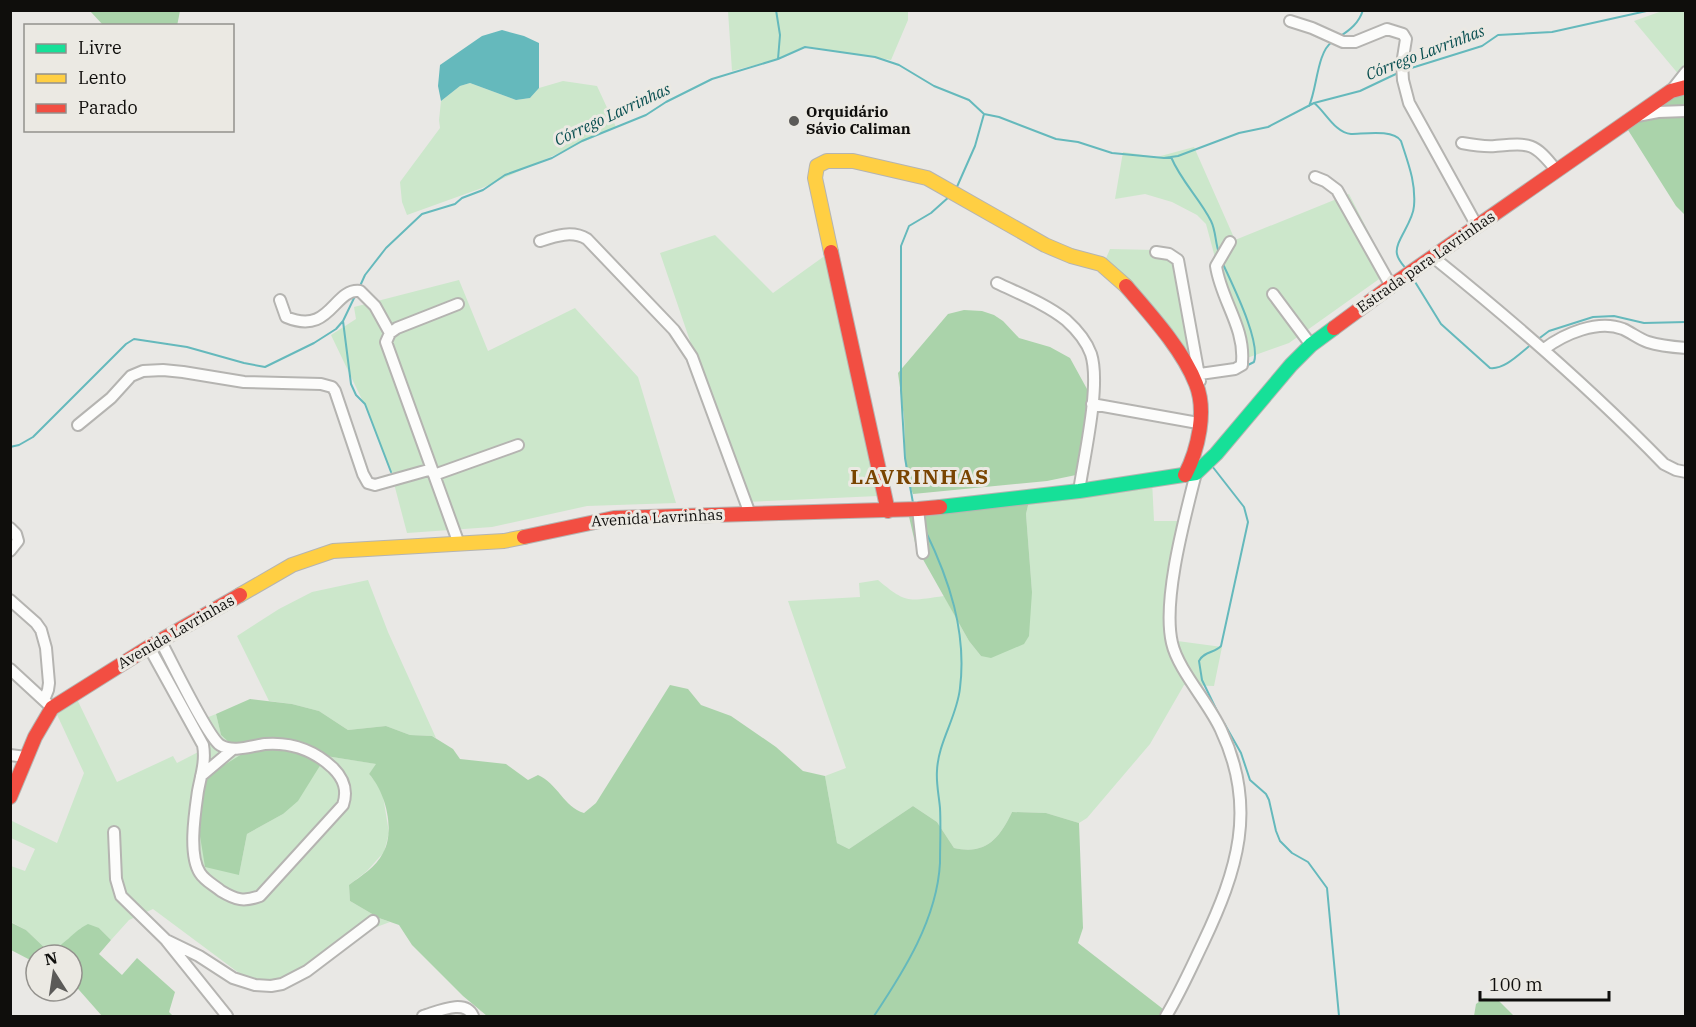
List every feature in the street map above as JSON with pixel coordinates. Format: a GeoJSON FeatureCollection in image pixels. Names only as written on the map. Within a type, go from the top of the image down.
{"type":"FeatureCollection","features":[{"type":"Feature","properties":{"kind":"street"},"geometry":{"type":"LineString","coordinates":[[1290,21],[1343,42],[1355,42],[1387,29],[1403,34],[1406,39],[1402,64],[1403,80],[1409,103],[1477,226]]}},
{"type":"Feature","properties":{"kind":"street"},"geometry":{"type":"LineString","coordinates":[[1671,92],[1686,72]]}},
{"type":"Feature","properties":{"kind":"street","name":"Estrada para Lavrinhas"},"geometry":{"type":"LineString","coordinates":[[1190,474],[1216,454],[1291,365],[1311,345],[1391,286],[1633,117],[1671,92],[1686,87]]}},
{"type":"Feature","properties":{"kind":"street"},"geometry":{"type":"LineString","coordinates":[[1633,117],[1658,112],[1686,111]]}},
{"type":"Feature","properties":{"kind":"street"},"geometry":{"type":"LineString","coordinates":[[1462,143],[1487,146],[1525,144],[1541,153],[1556,170]]}},
{"type":"Feature","properties":{"kind":"street"},"geometry":{"type":"LineString","coordinates":[[888,511],[815,178],[815,171],[821,163],[827,160],[853,161],[927,178],[1060,252],[1102,264],[1125,284],[1199,381]]}},
{"type":"Feature","properties":{"kind":"street"},"geometry":{"type":"LineString","coordinates":[[1315,177],[1337,190],[1391,286]]}},
{"type":"Feature","properties":{"kind":"street"},"geometry":{"type":"LineString","coordinates":[[540,241],[568,234],[582,235],[680,336],[692,357],[750,514]]}},
{"type":"Feature","properties":{"kind":"street"},"geometry":{"type":"LineString","coordinates":[[1199,381],[1242,365],[1240,332],[1215,266],[1230,242]]}},
{"type":"Feature","properties":{"kind":"street"},"geometry":{"type":"LineString","coordinates":[[1156,252],[1169,254],[1178,260],[1199,381],[1195,455],[1190,474],[1170,605],[1170,632],[1172,645],[1180,663],[1211,711],[1231,754],[1239,790],[1241,823],[1237,856],[1232,873],[1210,928],[1166,1017]]}},
{"type":"Feature","properties":{"kind":"street"},"geometry":{"type":"LineString","coordinates":[[1433,257],[1504,314],[1582,383],[1664,464],[1686,472]]}},
{"type":"Feature","properties":{"kind":"street"},"geometry":{"type":"LineString","coordinates":[[997,283],[1047,307],[1065,320],[1086,343],[1094,365],[1092,404],[1079,491]]}},
{"type":"Feature","properties":{"kind":"street"},"geometry":{"type":"LineString","coordinates":[[280,300],[286,318],[312,321],[327,314],[348,292],[362,292],[375,306],[390,333]]}},
{"type":"Feature","properties":{"kind":"street"},"geometry":{"type":"LineString","coordinates":[[1273,294],[1311,345]]}},
{"type":"Feature","properties":{"kind":"street"},"geometry":{"type":"LineString","coordinates":[[458,304],[407,323],[390,333],[386,346],[459,544]]}},
{"type":"Feature","properties":{"kind":"street"},"geometry":{"type":"LineString","coordinates":[[1544,349],[1558,339],[1573,333],[1602,326],[1623,329],[1651,343],[1686,348]]}},
{"type":"Feature","properties":{"kind":"street"},"geometry":{"type":"LineString","coordinates":[[78,425],[111,398],[131,376],[143,371],[163,370],[244,382],[321,384],[332,387],[363,474],[368,483],[375,485],[433,472],[518,445]]}},
{"type":"Feature","properties":{"kind":"street"},"geometry":{"type":"LineString","coordinates":[[1092,404],[1198,423]]}},
{"type":"Feature","properties":{"kind":"street","name":"Avenida Lavrinhas"},"geometry":{"type":"LineString","coordinates":[[48,704],[292,565],[333,552],[510,540],[577,523],[614,518],[918,509],[1079,491],[1190,474]]}},
{"type":"Feature","properties":{"kind":"street"},"geometry":{"type":"LineString","coordinates":[[918,509],[923,553]]}},
{"type":"Feature","properties":{"kind":"street"},"geometry":{"type":"LineString","coordinates":[[10,528],[16,534],[18,541],[10,551]]}},
{"type":"Feature","properties":{"kind":"street"},"geometry":{"type":"LineString","coordinates":[[10,600],[36,623],[44,638],[49,683],[48,704],[10,797]]}},
{"type":"Feature","properties":{"kind":"street"},"geometry":{"type":"LineString","coordinates":[[155,643],[214,739],[220,745],[233,749],[266,744],[296,746],[312,752],[330,766],[340,775],[345,786],[346,796],[343,805],[260,897],[243,901],[235,899],[207,882],[196,864],[193,851],[205,754],[203,745],[155,643]]}},
{"type":"Feature","properties":{"kind":"street"},"geometry":{"type":"LineString","coordinates":[[10,669],[48,704]]}},
{"type":"Feature","properties":{"kind":"street"},"geometry":{"type":"LineString","coordinates":[[201,776],[233,749]]}},
{"type":"Feature","properties":{"kind":"street"},"geometry":{"type":"LineString","coordinates":[[10,755],[26,757]]}},
{"type":"Feature","properties":{"kind":"street"},"geometry":{"type":"LineString","coordinates":[[114,832],[116,879],[121,896],[166,940],[227,1017]]}},
{"type":"Feature","properties":{"kind":"street"},"geometry":{"type":"LineString","coordinates":[[166,940],[198,956],[233,978],[255,985],[271,986],[282,984],[307,971],[373,921]]}},
{"type":"Feature","properties":{"kind":"street"},"geometry":{"type":"LineString","coordinates":[[423,1017],[451,1008],[463,1007],[469,1009],[473,1017]]}},
{"type":"Feature","properties":{"kind":"green space"},"geometry":{"type":"Polygon","coordinates":[[[90,11],[180,11],[177,24],[102,24],[90,11]]]}},
{"type":"Feature","properties":{"kind":"green space"},"geometry":{"type":"Polygon","coordinates":[[[728,11],[908,11],[908,20],[891,60],[805,46],[775,60],[732,71],[728,11]]]}},
{"type":"Feature","properties":{"kind":"green space"},"geometry":{"type":"Polygon","coordinates":[[[1662,11],[1685,11],[1685,75],[1680,76],[1634,21],[1662,11]]]}},
{"type":"Feature","properties":{"kind":"green space"},"geometry":{"type":"Polygon","coordinates":[[[563,81],[597,86],[616,127],[482,188],[407,215],[402,202],[400,182],[440,128],[441,101],[460,86],[470,83],[516,100],[530,98],[539,88],[563,81]]]}},
{"type":"Feature","properties":{"kind":"green space"},"geometry":{"type":"Polygon","coordinates":[[[1685,89],[1685,215],[1676,206],[1628,130],[1638,119],[1685,89]]]}},
{"type":"Feature","properties":{"kind":"green space"},"geometry":{"type":"Polygon","coordinates":[[[1194,147],[1235,240],[1349,194],[1389,272],[1289,343],[1247,358],[1206,224],[1197,215],[1172,202],[1145,194],[1115,199],[1123,152],[1157,157],[1194,147]]]}},
{"type":"Feature","properties":{"kind":"green space"},"geometry":{"type":"Polygon","coordinates":[[[715,235],[773,293],[830,252],[878,496],[745,502],[660,253],[715,235]]]}},
{"type":"Feature","properties":{"kind":"green space"},"geometry":{"type":"Polygon","coordinates":[[[1110,249],[1156,250],[1175,262],[1196,370],[1104,263],[1110,249]]]}},
{"type":"Feature","properties":{"kind":"green space"},"geometry":{"type":"Polygon","coordinates":[[[459,280],[488,351],[575,308],[638,377],[676,503],[587,506],[492,527],[407,533],[392,476],[367,410],[331,335],[356,319],[354,307],[459,280]]]}},
{"type":"Feature","properties":{"kind":"green space"},"geometry":{"type":"Polygon","coordinates":[[[964,310],[982,311],[994,315],[1019,338],[1050,347],[1070,358],[1087,389],[1090,406],[1076,475],[1047,481],[913,494],[906,475],[904,417],[898,373],[948,314],[964,310]]]}},
{"type":"Feature","properties":{"kind":"green space"},"geometry":{"type":"Polygon","coordinates":[[[1152,480],[1154,521],[1178,521],[1164,599],[1170,640],[1222,647],[1214,686],[1184,685],[1150,744],[1087,818],[1079,823],[1046,813],[1012,812],[1002,830],[990,843],[983,847],[965,850],[954,848],[937,822],[913,806],[849,849],[837,843],[825,776],[846,768],[788,601],[860,597],[859,583],[878,580],[895,593],[908,599],[944,596],[969,641],[981,656],[1032,592],[1026,514],[1030,497],[1152,480]]]}},
{"type":"Feature","properties":{"kind":"green space"},"geometry":{"type":"Polygon","coordinates":[[[1030,497],[1026,514],[1032,592],[1029,636],[1024,644],[991,658],[981,656],[969,641],[916,547],[907,508],[1030,497]]]}},
{"type":"Feature","properties":{"kind":"green space"},"geometry":{"type":"Polygon","coordinates":[[[368,580],[388,632],[436,738],[410,735],[386,726],[348,730],[319,711],[269,701],[237,636],[279,609],[312,592],[368,580]]]}},
{"type":"Feature","properties":{"kind":"green space"},"geometry":{"type":"Polygon","coordinates":[[[670,685],[688,689],[701,705],[731,716],[776,747],[803,771],[825,776],[837,843],[849,849],[913,806],[937,822],[954,848],[965,850],[983,847],[990,843],[1002,830],[1012,812],[1046,813],[1079,823],[1083,928],[1078,943],[1172,1016],[487,1016],[463,996],[412,945],[399,925],[379,918],[350,901],[349,885],[372,867],[383,853],[387,844],[389,822],[380,790],[369,774],[376,764],[326,756],[298,801],[283,814],[247,834],[239,875],[205,867],[200,836],[200,780],[242,754],[221,735],[216,714],[250,699],[292,704],[319,711],[348,730],[386,726],[410,735],[432,736],[453,749],[460,759],[506,764],[528,780],[538,775],[550,783],[571,806],[584,813],[596,803],[670,685]]]}},
{"type":"Feature","properties":{"kind":"green space"},"geometry":{"type":"Polygon","coordinates":[[[74,693],[117,782],[173,756],[177,763],[208,747],[210,742],[202,728],[206,718],[216,714],[221,735],[242,753],[239,875],[247,834],[283,814],[326,756],[377,764],[369,774],[382,790],[389,833],[384,852],[367,871],[349,885],[350,901],[390,922],[363,932],[293,975],[265,982],[243,976],[153,909],[129,920],[111,940],[99,928],[81,928],[64,943],[40,943],[26,930],[11,922],[11,866],[25,871],[35,849],[11,838],[10,820],[57,843],[84,773],[53,706],[74,693]]]}},
{"type":"Feature","properties":{"kind":"green space"},"geometry":{"type":"Polygon","coordinates":[[[10,922],[26,930],[40,943],[24,943],[24,957],[11,950],[10,922]]]}},
{"type":"Feature","properties":{"kind":"green space"},"geometry":{"type":"Polygon","coordinates":[[[88,924],[99,928],[111,940],[99,954],[122,975],[137,958],[175,992],[169,1012],[173,1016],[102,1016],[84,996],[84,943],[63,943],[88,924]]]}},
{"type":"Feature","properties":{"kind":"green space"},"geometry":{"type":"Polygon","coordinates":[[[1484,998],[1498,1000],[1514,1016],[1474,1016],[1476,1004],[1484,998]]]}},
{"type":"Feature","properties":{"kind":"water"},"geometry":{"type":"Polygon","coordinates":[[[502,30],[539,43],[539,88],[530,98],[516,100],[470,83],[460,86],[441,101],[438,86],[440,65],[482,36],[502,30]]]}},
{"type":"Feature","properties":{"kind":"waterway"},"geometry":{"type":"LineString","coordinates":[[776,10],[780,35],[778,59]]}},
{"type":"Feature","properties":{"kind":"waterway"},"geometry":{"type":"LineString","coordinates":[[1339,37],[1354,26],[1363,10]]}},
{"type":"Feature","properties":{"kind":"waterway","name":"Córrego Lavrinhas"},"geometry":{"type":"LineString","coordinates":[[1405,70],[1482,46],[1498,35],[1552,32],[1651,10]]}},
{"type":"Feature","properties":{"kind":"waterway"},"geometry":{"type":"LineString","coordinates":[[1309,106],[1323,54],[1332,42]]}},
{"type":"Feature","properties":{"kind":"waterway","name":"Córrego Lavrinhas"},"geometry":{"type":"LineString","coordinates":[[360,286],[365,275],[386,248],[422,214],[455,204],[462,198],[483,190],[505,175],[552,158],[582,141],[646,115],[666,102],[712,79],[778,59],[805,47],[875,57],[899,65],[934,86],[969,100],[984,114],[999,117],[1056,139],[1078,142],[1112,153],[1164,158],[1178,156],[1239,133],[1268,127],[1314,103],[1360,91],[1400,72]]}},
{"type":"Feature","properties":{"kind":"waterway"},"geometry":{"type":"LineString","coordinates":[[1314,103],[1335,126],[1345,133],[1385,134],[1397,137],[1401,141],[1414,189],[1413,212],[1397,249],[1398,258],[1407,270]]}},
{"type":"Feature","properties":{"kind":"waterway"},"geometry":{"type":"LineString","coordinates":[[956,189],[975,146],[984,114]]}},
{"type":"Feature","properties":{"kind":"waterway"},"geometry":{"type":"LineString","coordinates":[[1171,157],[1211,221],[1219,253]]}},
{"type":"Feature","properties":{"kind":"waterway"},"geometry":{"type":"LineString","coordinates":[[913,503],[905,458],[901,390],[901,246],[909,226],[931,213],[950,196]]}},
{"type":"Feature","properties":{"kind":"waterway"},"geometry":{"type":"LineString","coordinates":[[1223,264],[1250,327],[1255,353],[1254,362],[1246,366]]}},
{"type":"Feature","properties":{"kind":"waterway"},"geometry":{"type":"LineString","coordinates":[[1412,277],[1441,324],[1490,368],[1507,363],[1532,344]]}},
{"type":"Feature","properties":{"kind":"waterway","name":"Córrego Lavrinhas"},"geometry":{"type":"LineString","coordinates":[[10,447],[33,437],[126,344],[134,339],[187,347],[265,367],[314,343],[336,329],[343,321],[356,294]]}},
{"type":"Feature","properties":{"kind":"waterway"},"geometry":{"type":"LineString","coordinates":[[1537,340],[1549,331],[1593,317],[1614,316],[1644,323],[1686,322]]}},
{"type":"Feature","properties":{"kind":"waterway"},"geometry":{"type":"LineString","coordinates":[[343,321],[351,384],[356,395],[365,404],[391,472]]}},
{"type":"Feature","properties":{"kind":"waterway"},"geometry":{"type":"LineString","coordinates":[[1212,466],[1244,507],[1248,522],[1221,646],[1204,655],[1199,661],[1202,680],[1218,713]]}},
{"type":"Feature","properties":{"kind":"waterway"},"geometry":{"type":"LineString","coordinates":[[874,1016],[907,963],[933,904],[940,863],[938,760],[960,688],[961,647],[954,606],[942,567],[925,530]]}},
{"type":"Feature","properties":{"kind":"waterway"},"geometry":{"type":"LineString","coordinates":[[1224,723],[1241,753],[1250,780],[1266,794],[1269,800],[1280,841],[1292,853],[1308,862],[1327,888],[1339,1016]]}},
{"type":"Feature","properties":{"kind":"traffic: fast"},"geometry":{"type":"LineString","coordinates":[[940,507],[1079,491],[1196,473],[1216,454],[1291,365],[1311,345],[1334,328]]}},
{"type":"Feature","properties":{"kind":"traffic: slow"},"geometry":{"type":"LineString","coordinates":[[831,252],[815,178],[817,166],[827,161],[853,161],[927,178],[1045,245],[1071,256],[1101,264],[1126,286]]}},
{"type":"Feature","properties":{"kind":"traffic: slow"},"geometry":{"type":"LineString","coordinates":[[240,595],[292,565],[333,551],[504,541],[524,537]]}},
{"type":"Feature","properties":{"kind":"traffic: jam"},"geometry":{"type":"LineString","coordinates":[[1334,328],[1671,91],[1686,87]]}},
{"type":"Feature","properties":{"kind":"traffic: jam"},"geometry":{"type":"LineString","coordinates":[[831,252],[888,511]]}},
{"type":"Feature","properties":{"kind":"traffic: jam"},"geometry":{"type":"LineString","coordinates":[[1126,286],[1174,345],[1196,384],[1201,406],[1200,430],[1194,454],[1185,475]]}},
{"type":"Feature","properties":{"kind":"traffic: jam"},"geometry":{"type":"LineString","coordinates":[[524,537],[614,518],[940,507]]}},
{"type":"Feature","properties":{"kind":"traffic: jam"},"geometry":{"type":"LineString","coordinates":[[10,797],[35,737],[52,708],[149,647],[240,595]]}},
{"type":"Feature","properties":{"kind":"place","name":"Orquidário Sávio Caliman"},"geometry":{"type":"Point","coordinates":[794,121]}},
{"type":"Feature","properties":{"kind":"district","name":"LAVRINHAS"},"geometry":{"type":"Point","coordinates":[920,477]}}]}
